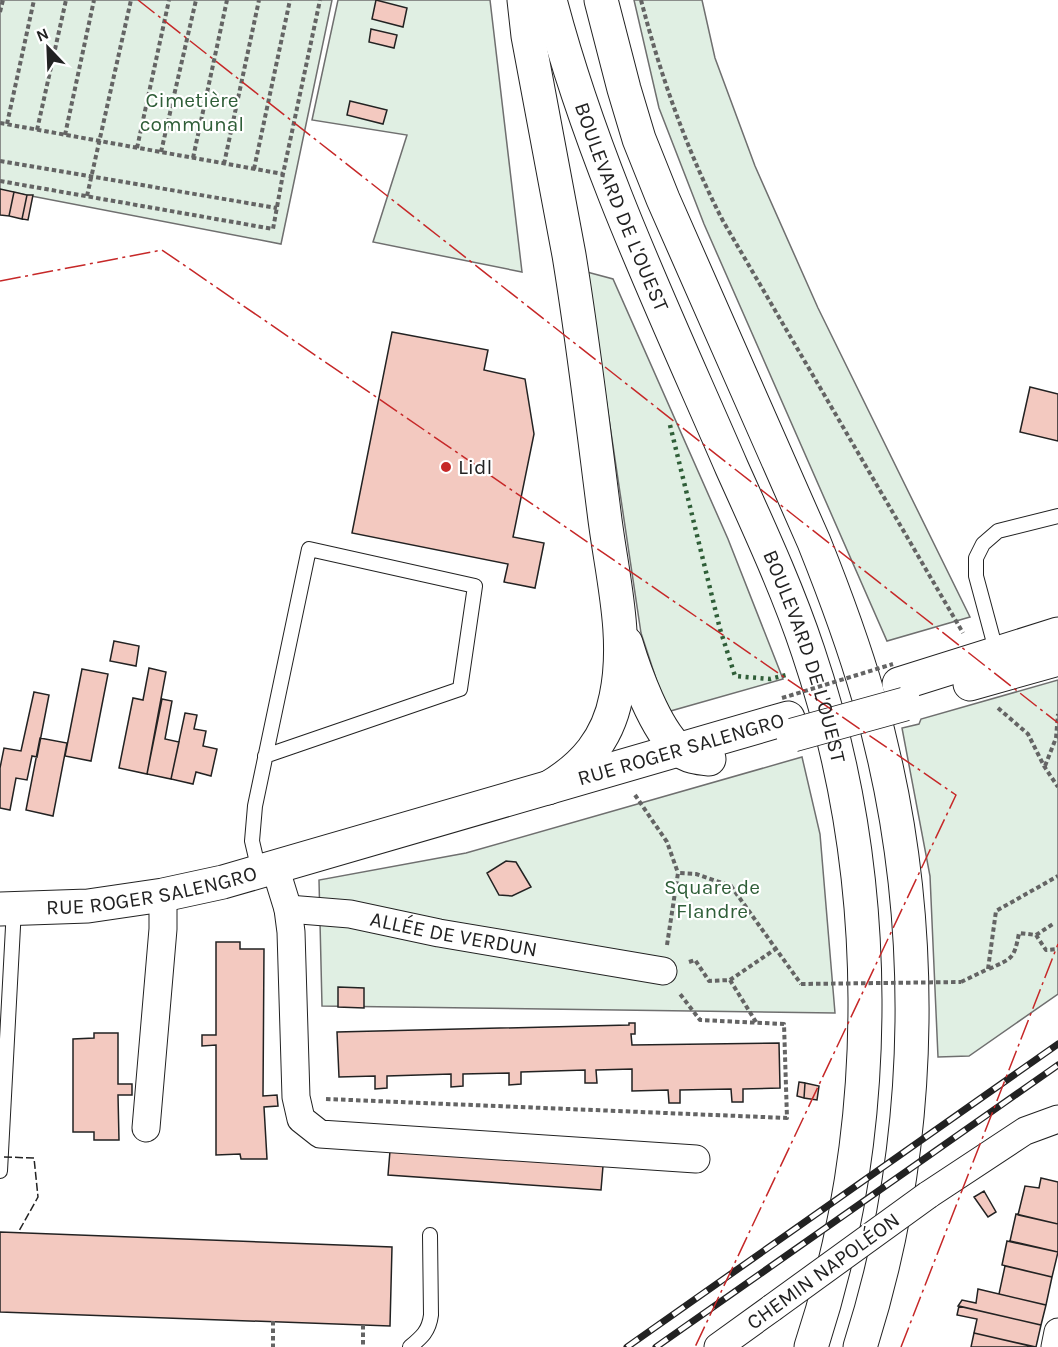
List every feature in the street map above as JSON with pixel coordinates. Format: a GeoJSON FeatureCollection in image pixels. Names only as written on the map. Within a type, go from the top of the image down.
{"type":"FeatureCollection","features":[{"type":"Feature","properties":{"kind":"main road"},"geometry":{"type":"LineString","coordinates":[[524,0],[528,36],[569,256],[619,621],[620,661],[616,697],[603,736],[580,766],[548,788]]}},
{"type":"Feature","properties":{"kind":"main road","name":"BOULEVARD DE L'OUEST"},"geometry":{"type":"LineString","coordinates":[[550,0],[585,120],[610,186],[765,542],[808,651],[843,780],[855,848],[862,907],[864,1035],[857,1135],[842,1232],[831,1285],[811,1347]]}},
{"type":"Feature","properties":{"kind":"main road","name":"BOULEVARD DE L'OUEST"},"geometry":{"type":"LineString","coordinates":[[601,0],[639,139],[663,199],[814,542],[836,598],[869,696],[890,783],[901,854],[909,939],[910,1074],[905,1144],[898,1194],[874,1299],[860,1347]]}},
{"type":"Feature","properties":{"kind":"main road"},"geometry":{"type":"LineString","coordinates":[[619,621],[640,683],[665,734],[694,754]]}},
{"type":"Feature","properties":{"kind":"main road","name":"RUE ROGER SALENGRO"},"geometry":{"type":"LineString","coordinates":[[279,866],[477,820],[694,754],[788,717],[1058,634]]}},
{"type":"Feature","properties":{"kind":"main road","name":"RUE ROGER SALENGRO"},"geometry":{"type":"LineString","coordinates":[[989,656],[1058,659]]}},
{"type":"Feature","properties":{"kind":"main road","name":"RUE ROGER SALENGRO"},"geometry":{"type":"LineString","coordinates":[[7,908],[88,906],[163,895],[223,882],[548,788],[694,754]]}},
{"type":"Feature","properties":{"kind":"street"},"geometry":{"type":"LineString","coordinates":[[279,866],[288,909],[292,953],[296,1097],[301,1119],[320,1134],[696,1159]]}},
{"type":"Feature","properties":{"kind":"street"},"geometry":{"type":"LineString","coordinates":[[146,1128],[163,928],[163,895]]}},
{"type":"Feature","properties":{"kind":"street","name":"ALLÉE DE VERDUN"},"geometry":{"type":"LineString","coordinates":[[288,909],[351,914],[439,933],[663,971]]}},
{"type":"Feature","properties":{"kind":"street","name":"CHEMIN NAPOLÉON"},"geometry":{"type":"LineString","coordinates":[[718,1347],[928,1195],[1025,1131],[1058,1119]]}},
{"type":"Feature","properties":{"kind":"street"},"geometry":{"type":"LineString","coordinates":[[1055,1347],[1058,1332]]}},
{"type":"Feature","properties":{"kind":"lane"},"geometry":{"type":"LineString","coordinates":[[989,656],[976,576],[976,558],[983,544],[998,531],[1058,516]]}},
{"type":"Feature","properties":{"kind":"lane"},"geometry":{"type":"LineString","coordinates":[[265,756],[460,688],[475,586],[309,549],[265,756],[255,806],[252,841],[279,866]]}},
{"type":"Feature","properties":{"kind":"lane"},"geometry":{"type":"LineString","coordinates":[[0,1171],[7,908]]}},
{"type":"Feature","properties":{"kind":"lane"},"geometry":{"type":"LineString","coordinates":[[410,1347],[429,1328],[431,1315],[430,1235]]}},
{"type":"Feature","properties":{"kind":"path"},"geometry":{"type":"LineString","coordinates":[[0,12],[3,0]]}},
{"type":"Feature","properties":{"kind":"path"},"geometry":{"type":"LineString","coordinates":[[7,124],[34,0]]}},
{"type":"Feature","properties":{"kind":"path"},"geometry":{"type":"LineString","coordinates":[[37,130],[66,0]]}},
{"type":"Feature","properties":{"kind":"path"},"geometry":{"type":"LineString","coordinates":[[65,135],[94,0]]}},
{"type":"Feature","properties":{"kind":"path"},"geometry":{"type":"LineString","coordinates":[[87,196],[131,0]]}},
{"type":"Feature","properties":{"kind":"path"},"geometry":{"type":"LineString","coordinates":[[137,148],[169,0]]}},
{"type":"Feature","properties":{"kind":"path"},"geometry":{"type":"LineString","coordinates":[[161,152],[196,0]]}},
{"type":"Feature","properties":{"kind":"path"},"geometry":{"type":"LineString","coordinates":[[193,158],[226,0]]}},
{"type":"Feature","properties":{"kind":"path"},"geometry":{"type":"LineString","coordinates":[[224,164],[259,0]]}},
{"type":"Feature","properties":{"kind":"path"},"geometry":{"type":"LineString","coordinates":[[254,169],[290,0]]}},
{"type":"Feature","properties":{"kind":"path"},"geometry":{"type":"LineString","coordinates":[[0,181],[273,229],[320,0]]}},
{"type":"Feature","properties":{"kind":"path"},"geometry":{"type":"LineString","coordinates":[[641,0],[672,107],[705,186],[723,222],[989,656]]}},
{"type":"Feature","properties":{"kind":"path"},"geometry":{"type":"LineString","coordinates":[[0,123],[283,174]]}},
{"type":"Feature","properties":{"kind":"path"},"geometry":{"type":"LineString","coordinates":[[0,162],[277,208]]}},
{"type":"Feature","properties":{"kind":"path","name":"RUE ROGER SALENGRO"},"geometry":{"type":"LineString","coordinates":[[788,717],[899,684]]}},
{"type":"Feature","properties":{"kind":"path"},"geometry":{"type":"LineString","coordinates":[[990,704],[998,707],[1028,734],[1044,766],[1058,787]]}},
{"type":"Feature","properties":{"kind":"path"},"geometry":{"type":"LineString","coordinates":[[1044,766],[1056,738],[1058,714]]}},
{"type":"Feature","properties":{"kind":"path"},"geometry":{"type":"LineString","coordinates":[[296,1097],[787,1119],[784,1023],[700,1020],[663,971],[678,873],[667,842],[634,793]]}},
{"type":"Feature","properties":{"kind":"path"},"geometry":{"type":"LineString","coordinates":[[678,873],[696,874],[731,886],[801,984],[961,982],[1010,958],[1015,953],[1019,933],[1036,935],[1053,924]]}},
{"type":"Feature","properties":{"kind":"path"},"geometry":{"type":"LineString","coordinates":[[988,969],[996,911],[1058,876]]}},
{"type":"Feature","properties":{"kind":"path"},"geometry":{"type":"LineString","coordinates":[[1036,935],[1046,951],[1058,949]]}},
{"type":"Feature","properties":{"kind":"path"},"geometry":{"type":"LineString","coordinates":[[663,971],[694,960],[709,981],[730,981],[777,948]]}},
{"type":"Feature","properties":{"kind":"path"},"geometry":{"type":"LineString","coordinates":[[730,981],[756,1022]]}},
{"type":"Feature","properties":{"kind":"path"},"geometry":{"type":"LineString","coordinates":[[273,1322],[273,1347]]}},
{"type":"Feature","properties":{"kind":"path"},"geometry":{"type":"LineString","coordinates":[[363,1325],[363,1347]]}},
{"type":"Feature","properties":{"kind":"green space","name":"Cimetière communal"},"geometry":{"type":"Polygon","coordinates":[[[0,0],[332,0],[281,244],[0,190],[0,0]]]}},
{"type":"Feature","properties":{"kind":"green space"},"geometry":{"type":"Polygon","coordinates":[[[338,0],[490,0],[522,272],[373,242],[407,135],[312,120],[338,0]]]}},
{"type":"Feature","properties":{"kind":"green space"},"geometry":{"type":"Polygon","coordinates":[[[634,0],[702,0],[715,58],[755,166],[818,308],[970,617],[887,641],[704,224],[659,108],[634,0]]]}},
{"type":"Feature","properties":{"kind":"green space"},"geometry":{"type":"Polygon","coordinates":[[[587,272],[613,279],[728,539],[783,679],[667,712],[641,633],[587,272]]]}},
{"type":"Feature","properties":{"kind":"green space"},"geometry":{"type":"Polygon","coordinates":[[[1058,680],[1058,994],[969,1056],[938,1057],[930,876],[902,728],[919,724],[921,719],[1058,680]]]}},
{"type":"Feature","properties":{"kind":"green space","name":"Square de Flandre"},"geometry":{"type":"Polygon","coordinates":[[[802,757],[820,834],[835,1013],[322,1006],[319,880],[466,853],[802,757]]]}},
{"type":"Feature","properties":{"kind":"building"},"geometry":{"type":"Polygon","coordinates":[[[376,0],[407,8],[403,27],[372,19],[376,0]]]}},
{"type":"Feature","properties":{"kind":"building"},"geometry":{"type":"Polygon","coordinates":[[[371,29],[397,35],[394,48],[369,42],[371,29]]]}},
{"type":"Feature","properties":{"kind":"building"},"geometry":{"type":"Polygon","coordinates":[[[350,101],[387,110],[383,124],[347,115],[350,101]]]}},
{"type":"Feature","properties":{"kind":"building"},"geometry":{"type":"Polygon","coordinates":[[[0,189],[14,192],[9,216],[0,215],[0,189]]]}},
{"type":"Feature","properties":{"kind":"building"},"geometry":{"type":"Polygon","coordinates":[[[14,192],[27,195],[22,219],[9,216],[14,192]]]}},
{"type":"Feature","properties":{"kind":"building"},"geometry":{"type":"Polygon","coordinates":[[[27,195],[33,195],[28,220],[22,219],[27,195]]]}},
{"type":"Feature","properties":{"kind":"building","name":"Lidl"},"geometry":{"type":"Polygon","coordinates":[[[392,332],[488,350],[484,370],[525,379],[534,434],[513,537],[544,543],[535,588],[504,582],[508,564],[352,533],[392,332]]]}},
{"type":"Feature","properties":{"kind":"building"},"geometry":{"type":"Polygon","coordinates":[[[1030,387],[1058,394],[1058,441],[1020,432],[1030,387]]]}},
{"type":"Feature","properties":{"kind":"building"},"geometry":{"type":"Polygon","coordinates":[[[114,641],[139,646],[136,666],[110,661],[114,641]]]}},
{"type":"Feature","properties":{"kind":"building"},"geometry":{"type":"Polygon","coordinates":[[[149,668],[166,672],[147,774],[119,768],[133,698],[143,700],[149,668]]]}},
{"type":"Feature","properties":{"kind":"building"},"geometry":{"type":"Polygon","coordinates":[[[82,669],[108,674],[91,761],[65,756],[82,669]]]}},
{"type":"Feature","properties":{"kind":"building"},"geometry":{"type":"Polygon","coordinates":[[[34,692],[49,695],[37,757],[32,756],[27,780],[16,778],[10,810],[0,808],[0,768],[4,748],[21,751],[34,692]]]}},
{"type":"Feature","properties":{"kind":"building"},"geometry":{"type":"Polygon","coordinates":[[[162,699],[172,701],[165,739],[179,742],[171,779],[147,774],[162,699]]]}},
{"type":"Feature","properties":{"kind":"building"},"geometry":{"type":"Polygon","coordinates":[[[185,713],[197,715],[194,729],[206,731],[203,746],[217,749],[211,776],[196,772],[193,784],[171,779],[185,713]]]}},
{"type":"Feature","properties":{"kind":"building"},"geometry":{"type":"Polygon","coordinates":[[[40,738],[67,743],[53,816],[26,810],[40,738]]]}},
{"type":"Feature","properties":{"kind":"building"},"geometry":{"type":"Polygon","coordinates":[[[506,861],[516,862],[531,887],[512,896],[499,895],[487,873],[506,861]]]}},
{"type":"Feature","properties":{"kind":"building"},"geometry":{"type":"Polygon","coordinates":[[[216,942],[240,942],[240,949],[264,949],[263,1096],[277,1095],[278,1106],[264,1107],[267,1159],[241,1159],[240,1154],[216,1155],[216,1045],[202,1046],[202,1035],[216,1035],[216,942]]]}},
{"type":"Feature","properties":{"kind":"building"},"geometry":{"type":"Polygon","coordinates":[[[338,987],[364,988],[364,1008],[338,1007],[338,987]]]}},
{"type":"Feature","properties":{"kind":"building"},"geometry":{"type":"Polygon","coordinates":[[[629,1023],[635,1023],[635,1034],[631,1034],[632,1045],[779,1043],[780,1088],[743,1089],[743,1102],[732,1102],[731,1089],[680,1090],[680,1103],[669,1103],[668,1090],[632,1091],[632,1069],[596,1070],[597,1083],[585,1083],[585,1070],[521,1072],[521,1084],[509,1085],[509,1073],[463,1074],[463,1086],[451,1087],[451,1074],[387,1076],[387,1088],[375,1089],[375,1076],[339,1077],[337,1032],[629,1025],[629,1023]]]}},
{"type":"Feature","properties":{"kind":"building"},"geometry":{"type":"Polygon","coordinates":[[[94,1033],[118,1033],[118,1084],[132,1084],[132,1095],[118,1095],[119,1140],[94,1140],[94,1132],[73,1132],[73,1039],[94,1038],[94,1033]]]}},
{"type":"Feature","properties":{"kind":"building"},"geometry":{"type":"Polygon","coordinates":[[[799,1082],[805,1083],[804,1098],[797,1096],[799,1082]]]}},
{"type":"Feature","properties":{"kind":"building"},"geometry":{"type":"Polygon","coordinates":[[[805,1083],[819,1086],[817,1100],[804,1098],[805,1083]]]}},
{"type":"Feature","properties":{"kind":"building"},"geometry":{"type":"Polygon","coordinates":[[[390,1151],[603,1166],[601,1190],[388,1175],[390,1151]]]}},
{"type":"Feature","properties":{"kind":"building"},"geometry":{"type":"Polygon","coordinates":[[[1041,1178],[1058,1182],[1058,1224],[1018,1215],[1025,1186],[1039,1188],[1041,1178]]]}},
{"type":"Feature","properties":{"kind":"building"},"geometry":{"type":"Polygon","coordinates":[[[984,1191],[996,1212],[988,1217],[974,1197],[984,1191]]]}},
{"type":"Feature","properties":{"kind":"building"},"geometry":{"type":"Polygon","coordinates":[[[1016,1214],[1058,1224],[1058,1252],[1010,1241],[1016,1214]]]}},
{"type":"Feature","properties":{"kind":"building"},"geometry":{"type":"Polygon","coordinates":[[[0,1232],[392,1247],[390,1326],[0,1312],[0,1232]]]}},
{"type":"Feature","properties":{"kind":"building"},"geometry":{"type":"Polygon","coordinates":[[[1007,1241],[1058,1252],[1052,1277],[1002,1265],[1007,1241]]]}},
{"type":"Feature","properties":{"kind":"building"},"geometry":{"type":"Polygon","coordinates":[[[1005,1266],[1052,1277],[1046,1305],[999,1294],[1005,1266]]]}},
{"type":"Feature","properties":{"kind":"building"},"geometry":{"type":"Polygon","coordinates":[[[978,1289],[1046,1305],[1041,1325],[958,1306],[962,1300],[976,1303],[978,1289]]]}},
{"type":"Feature","properties":{"kind":"building"},"geometry":{"type":"Polygon","coordinates":[[[959,1306],[1041,1325],[1036,1347],[974,1333],[977,1319],[957,1315],[959,1306]]]}},
{"type":"Feature","properties":{"kind":"building"},"geometry":{"type":"Polygon","coordinates":[[[974,1333],[1034,1347],[971,1347],[974,1333]]]}},
{"type":"Feature","properties":{"kind":"railway"},"geometry":{"type":"LineString","coordinates":[[627,1347],[1058,1044]]}},
{"type":"Feature","properties":{"kind":"railway"},"geometry":{"type":"LineString","coordinates":[[656,1347],[1058,1065]]}},
{"type":"Feature","properties":{"kind":"hedge"},"geometry":{"type":"LineString","coordinates":[[670,425],[720,629],[735,676],[770,679],[786,675]]}},
{"type":"Feature","properties":{"kind":"fence"},"geometry":{"type":"LineString","coordinates":[[4,1157],[34,1158],[38,1197],[19,1231]]}},
{"type":"Feature","properties":{"kind":"power"},"geometry":{"type":"LineString","coordinates":[[138,0],[1058,723]]}},
{"type":"Feature","properties":{"kind":"power"},"geometry":{"type":"LineString","coordinates":[[0,281],[162,250],[956,795],[695,1347]]}},
{"type":"Feature","properties":{"kind":"power"},"geometry":{"type":"LineString","coordinates":[[901,1347],[1058,944]]}},
{"type":"Feature","properties":{"kind":"place","name":"Lidl"},"geometry":{"type":"Point","coordinates":[446,467]}}]}
